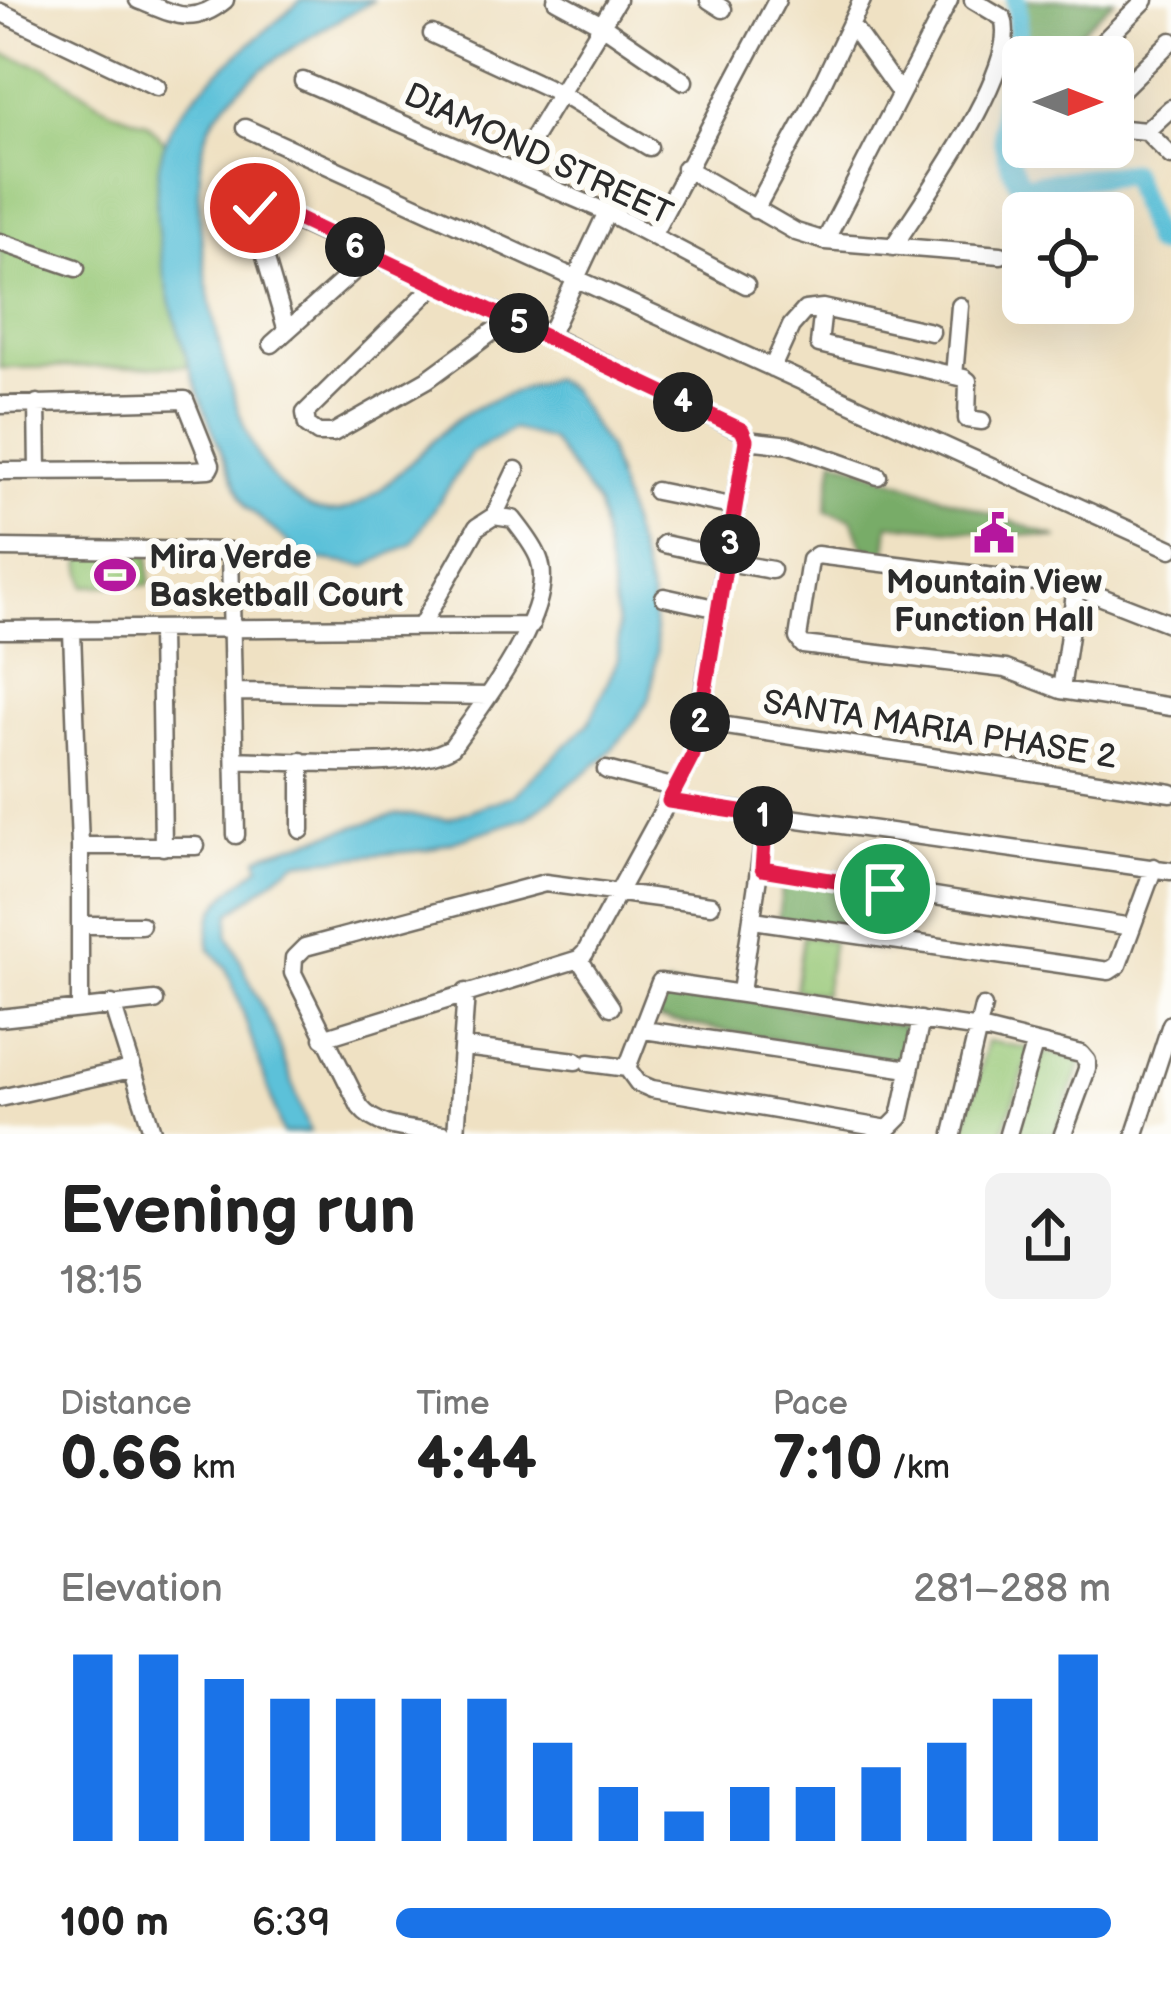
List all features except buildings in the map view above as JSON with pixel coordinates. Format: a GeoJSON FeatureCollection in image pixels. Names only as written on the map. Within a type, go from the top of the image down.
{"type":"FeatureCollection","features":[{"type":"Feature","properties":{"kind":"street"},"geometry":{"type":"LineString","coordinates":[[138,0],[179,16],[195,17],[210,13],[225,0]]}},
{"type":"Feature","properties":{"kind":"street"},"geometry":{"type":"LineString","coordinates":[[556,0],[684,81]]}},
{"type":"Feature","properties":{"kind":"street"},"geometry":{"type":"LineString","coordinates":[[514,169],[616,0]]}},
{"type":"Feature","properties":{"kind":"street"},"geometry":{"type":"LineString","coordinates":[[652,236],[777,0]]}},
{"type":"Feature","properties":{"kind":"street"},"geometry":{"type":"LineString","coordinates":[[755,210],[862,0]]}},
{"type":"Feature","properties":{"kind":"street"},"geometry":{"type":"LineString","coordinates":[[825,241],[949,0]]}},
{"type":"Feature","properties":{"kind":"street"},"geometry":{"type":"LineString","coordinates":[[893,247],[985,98],[1003,56],[1007,37],[1003,18],[973,0]]}},
{"type":"Feature","properties":{"kind":"street"},"geometry":{"type":"LineString","coordinates":[[1109,36],[1145,0]]}},
{"type":"Feature","properties":{"kind":"street"},"geometry":{"type":"LineString","coordinates":[[0,12],[157,88]]}},
{"type":"Feature","properties":{"kind":"street"},"geometry":{"type":"LineString","coordinates":[[851,26],[900,93]]}},
{"type":"Feature","properties":{"kind":"street"},"geometry":{"type":"LineString","coordinates":[[432,34],[559,93],[650,147]]}},
{"type":"Feature","properties":{"kind":"street"},"geometry":{"type":"LineString","coordinates":[[1134,77],[1171,41]]}},
{"type":"Feature","properties":{"kind":"street","name":"DIAMOND STREET"},"geometry":{"type":"LineString","coordinates":[[303,81],[514,169],[746,285]]}},
{"type":"Feature","properties":{"kind":"street"},"geometry":{"type":"LineString","coordinates":[[1146,131],[1171,108]]}},
{"type":"Feature","properties":{"kind":"street"},"geometry":{"type":"LineString","coordinates":[[245,128],[1171,550]]}},
{"type":"Feature","properties":{"kind":"street"},"geometry":{"type":"LineString","coordinates":[[1134,130],[1146,131],[1171,156]]}},
{"type":"Feature","properties":{"kind":"street"},"geometry":{"type":"LineString","coordinates":[[685,168],[796,232],[825,241],[1001,256]]}},
{"type":"Feature","properties":{"kind":"street"},"geometry":{"type":"LineString","coordinates":[[286,332],[253,216],[259,204],[549,336],[742,430],[746,440],[693,755],[579,959],[323,1038]]}},
{"type":"Feature","properties":{"kind":"street"},"geometry":{"type":"LineString","coordinates":[[549,336],[607,212]]}},
{"type":"Feature","properties":{"kind":"street"},"geometry":{"type":"LineString","coordinates":[[0,242],[76,268]]}},
{"type":"Feature","properties":{"kind":"street"},"geometry":{"type":"LineString","coordinates":[[272,344],[372,255]]}},
{"type":"Feature","properties":{"kind":"street"},"geometry":{"type":"LineString","coordinates":[[435,285],[305,413],[308,425],[318,434],[333,433],[428,380],[510,319]]}},
{"type":"Feature","properties":{"kind":"street"},"geometry":{"type":"LineString","coordinates":[[954,376],[960,306]]}},
{"type":"Feature","properties":{"kind":"street"},"geometry":{"type":"LineString","coordinates":[[772,368],[805,310],[824,308],[932,332]]}},
{"type":"Feature","properties":{"kind":"street"},"geometry":{"type":"LineString","coordinates":[[824,308],[818,339],[824,347],[968,381],[967,419],[982,421]]}},
{"type":"Feature","properties":{"kind":"street"},"geometry":{"type":"LineString","coordinates":[[0,405],[185,400],[211,468],[0,472]]}},
{"type":"Feature","properties":{"kind":"street"},"geometry":{"type":"LineString","coordinates":[[38,403],[38,471]]}},
{"type":"Feature","properties":{"kind":"street"},"geometry":{"type":"LineString","coordinates":[[746,440],[790,445],[878,476]]}},
{"type":"Feature","properties":{"kind":"street"},"geometry":{"type":"LineString","coordinates":[[421,626],[477,527],[494,516],[516,470]]}},
{"type":"Feature","properties":{"kind":"street"},"geometry":{"type":"LineString","coordinates":[[656,491],[736,507]]}},
{"type":"Feature","properties":{"kind":"street"},"geometry":{"type":"LineString","coordinates":[[235,760],[385,761],[437,756],[452,747],[531,626],[541,580],[539,557],[513,519],[494,516]]}},
{"type":"Feature","properties":{"kind":"street"},"geometry":{"type":"LineString","coordinates":[[664,544],[772,570]]}},
{"type":"Feature","properties":{"kind":"street"},"geometry":{"type":"LineString","coordinates":[[0,548],[232,553],[236,835]]}},
{"type":"Feature","properties":{"kind":"street"},"geometry":{"type":"LineString","coordinates":[[1171,623],[1076,587],[817,555],[810,560],[798,638],[802,645],[1006,669],[1061,690],[1171,707]]}},
{"type":"Feature","properties":{"kind":"street"},"geometry":{"type":"LineString","coordinates":[[1061,690],[1076,587]]}},
{"type":"Feature","properties":{"kind":"street"},"geometry":{"type":"LineString","coordinates":[[664,597],[719,608]]}},
{"type":"Feature","properties":{"kind":"street"},"geometry":{"type":"LineString","coordinates":[[0,630],[531,626]]}},
{"type":"Feature","properties":{"kind":"street"},"geometry":{"type":"LineString","coordinates":[[160,631],[163,847]]}},
{"type":"Feature","properties":{"kind":"street"},"geometry":{"type":"LineString","coordinates":[[71,632],[80,846],[80,1008]]}},
{"type":"Feature","properties":{"kind":"street"},"geometry":{"type":"LineString","coordinates":[[235,692],[488,696]]}},
{"type":"Feature","properties":{"kind":"street","name":"SANTA MARIA PHASE 2"},"geometry":{"type":"LineString","coordinates":[[700,722],[1171,794]]}},
{"type":"Feature","properties":{"kind":"street"},"geometry":{"type":"LineString","coordinates":[[301,761],[301,830]]}},
{"type":"Feature","properties":{"kind":"street"},"geometry":{"type":"LineString","coordinates":[[606,770],[672,795],[766,816],[1162,869],[1118,965],[1108,971],[754,920]]}},
{"type":"Feature","properties":{"kind":"street"},"geometry":{"type":"LineString","coordinates":[[741,992],[766,816]]}},
{"type":"Feature","properties":{"kind":"street"},"geometry":{"type":"LineString","coordinates":[[80,846],[196,846]]}},
{"type":"Feature","properties":{"kind":"street"},"geometry":{"type":"LineString","coordinates":[[762,869],[1132,927]]}},
{"type":"Feature","properties":{"kind":"street"},"geometry":{"type":"LineString","coordinates":[[442,1134],[369,1119],[293,973],[294,958],[305,947],[545,883],[711,905]]}},
{"type":"Feature","properties":{"kind":"street"},"geometry":{"type":"LineString","coordinates":[[80,925],[142,925]]}},
{"type":"Feature","properties":{"kind":"street"},"geometry":{"type":"LineString","coordinates":[[579,959],[611,1007]]}},
{"type":"Feature","properties":{"kind":"street"},"geometry":{"type":"LineString","coordinates":[[627,1069],[660,982],[741,992],[980,1029],[1077,1053],[1087,1061],[1064,1134]]}},
{"type":"Feature","properties":{"kind":"street"},"geometry":{"type":"LineString","coordinates":[[456,1134],[466,992]]}},
{"type":"Feature","properties":{"kind":"street"},"geometry":{"type":"LineString","coordinates":[[1,1015],[155,1001]]}},
{"type":"Feature","properties":{"kind":"street"},"geometry":{"type":"LineString","coordinates":[[112,1004],[153,1134]]}},
{"type":"Feature","properties":{"kind":"street"},"geometry":{"type":"LineString","coordinates":[[953,1134],[983,1007]]}},
{"type":"Feature","properties":{"kind":"street"},"geometry":{"type":"LineString","coordinates":[[464,1047],[627,1069],[638,1083],[652,1089],[888,1129],[900,1117],[921,1020]]}},
{"type":"Feature","properties":{"kind":"street"},"geometry":{"type":"LineString","coordinates":[[1135,1134],[1171,1024]]}},
{"type":"Feature","properties":{"kind":"street"},"geometry":{"type":"LineString","coordinates":[[644,1030],[909,1069]]}},
{"type":"Feature","properties":{"kind":"street"},"geometry":{"type":"LineString","coordinates":[[1008,1134],[1034,1045]]}},
{"type":"Feature","properties":{"kind":"street"},"geometry":{"type":"LineString","coordinates":[[0,1097],[131,1069]]}},
{"type":"Feature","properties":{"kind":"green space"},"geometry":{"type":"Polygon","coordinates":[[[1022,0],[1114,0],[1075,36],[1025,36],[1022,0]]]}},
{"type":"Feature","properties":{"kind":"green space"},"geometry":{"type":"Polygon","coordinates":[[[0,53],[47,68],[112,111],[147,123],[166,144],[157,199],[159,227],[188,366],[0,368],[0,53]]]}},
{"type":"Feature","properties":{"kind":"green space"},"geometry":{"type":"Polygon","coordinates":[[[834,458],[1058,538],[889,524],[886,553],[863,547],[852,519],[826,511],[834,458]]]}},
{"type":"Feature","properties":{"kind":"green space","name":"Mira Verde Basketball Court"},"geometry":{"type":"Polygon","coordinates":[[[85,554],[149,554],[149,585],[85,586],[81,562],[85,554]]]}},
{"type":"Feature","properties":{"kind":"green space"},"geometry":{"type":"Polygon","coordinates":[[[783,882],[845,890],[841,927],[778,919],[783,882]]]}},
{"type":"Feature","properties":{"kind":"green space"},"geometry":{"type":"Polygon","coordinates":[[[803,936],[833,941],[824,994],[795,990],[803,936]]]}},
{"type":"Feature","properties":{"kind":"green space"},"geometry":{"type":"Polygon","coordinates":[[[667,986],[914,1028],[905,1063],[654,1018],[667,986]]]}},
{"type":"Feature","properties":{"kind":"green space"},"geometry":{"type":"Polygon","coordinates":[[[987,1041],[1032,1049],[1002,1134],[964,1134],[987,1041]]]}},
{"type":"Feature","properties":{"kind":"green space"},"geometry":{"type":"Polygon","coordinates":[[[1044,1052],[1083,1060],[1055,1134],[1017,1134],[1044,1052]]]}},
{"type":"Feature","properties":{"kind":"water"},"geometry":{"type":"Polygon","coordinates":[[[301,0],[374,0],[282,55],[237,91],[209,128],[201,160],[199,202],[211,303],[236,403],[252,443],[268,472],[295,498],[320,511],[345,510],[380,490],[459,418],[492,400],[552,379],[570,389],[608,449],[652,599],[657,652],[650,698],[629,730],[604,758],[527,818],[426,850],[296,862],[230,913],[228,935],[274,1032],[310,1132],[283,1134],[237,995],[225,966],[210,949],[210,921],[221,901],[260,866],[258,858],[267,853],[397,814],[448,819],[514,795],[589,723],[618,659],[618,626],[598,506],[551,440],[513,429],[471,453],[412,543],[367,566],[307,558],[247,508],[241,497],[207,416],[174,314],[162,262],[159,167],[181,112],[301,0]]]}},
{"type":"Feature","properties":{"kind":"waterway"},"geometry":{"type":"LineString","coordinates":[[1016,0],[1018,24],[1003,137],[1022,186],[1130,173],[1155,243],[1171,245]]}},
{"type":"Feature","properties":{"kind":"place","name":"Mountain View Function Hall"},"geometry":{"type":"Point","coordinates":[994,533]}},
{"type":"Feature","properties":{"kind":"place","name":"Mira Verde Basketball Court"},"geometry":{"type":"Point","coordinates":[115,575]}},
{"type":"Feature","properties":{"kind":"route"},"geometry":{"type":"LineString","coordinates":[[255,208],[266,204],[742,430],[746,440],[700,722],[693,755],[669,801],[766,816],[762,869],[885,889]]}}]}
